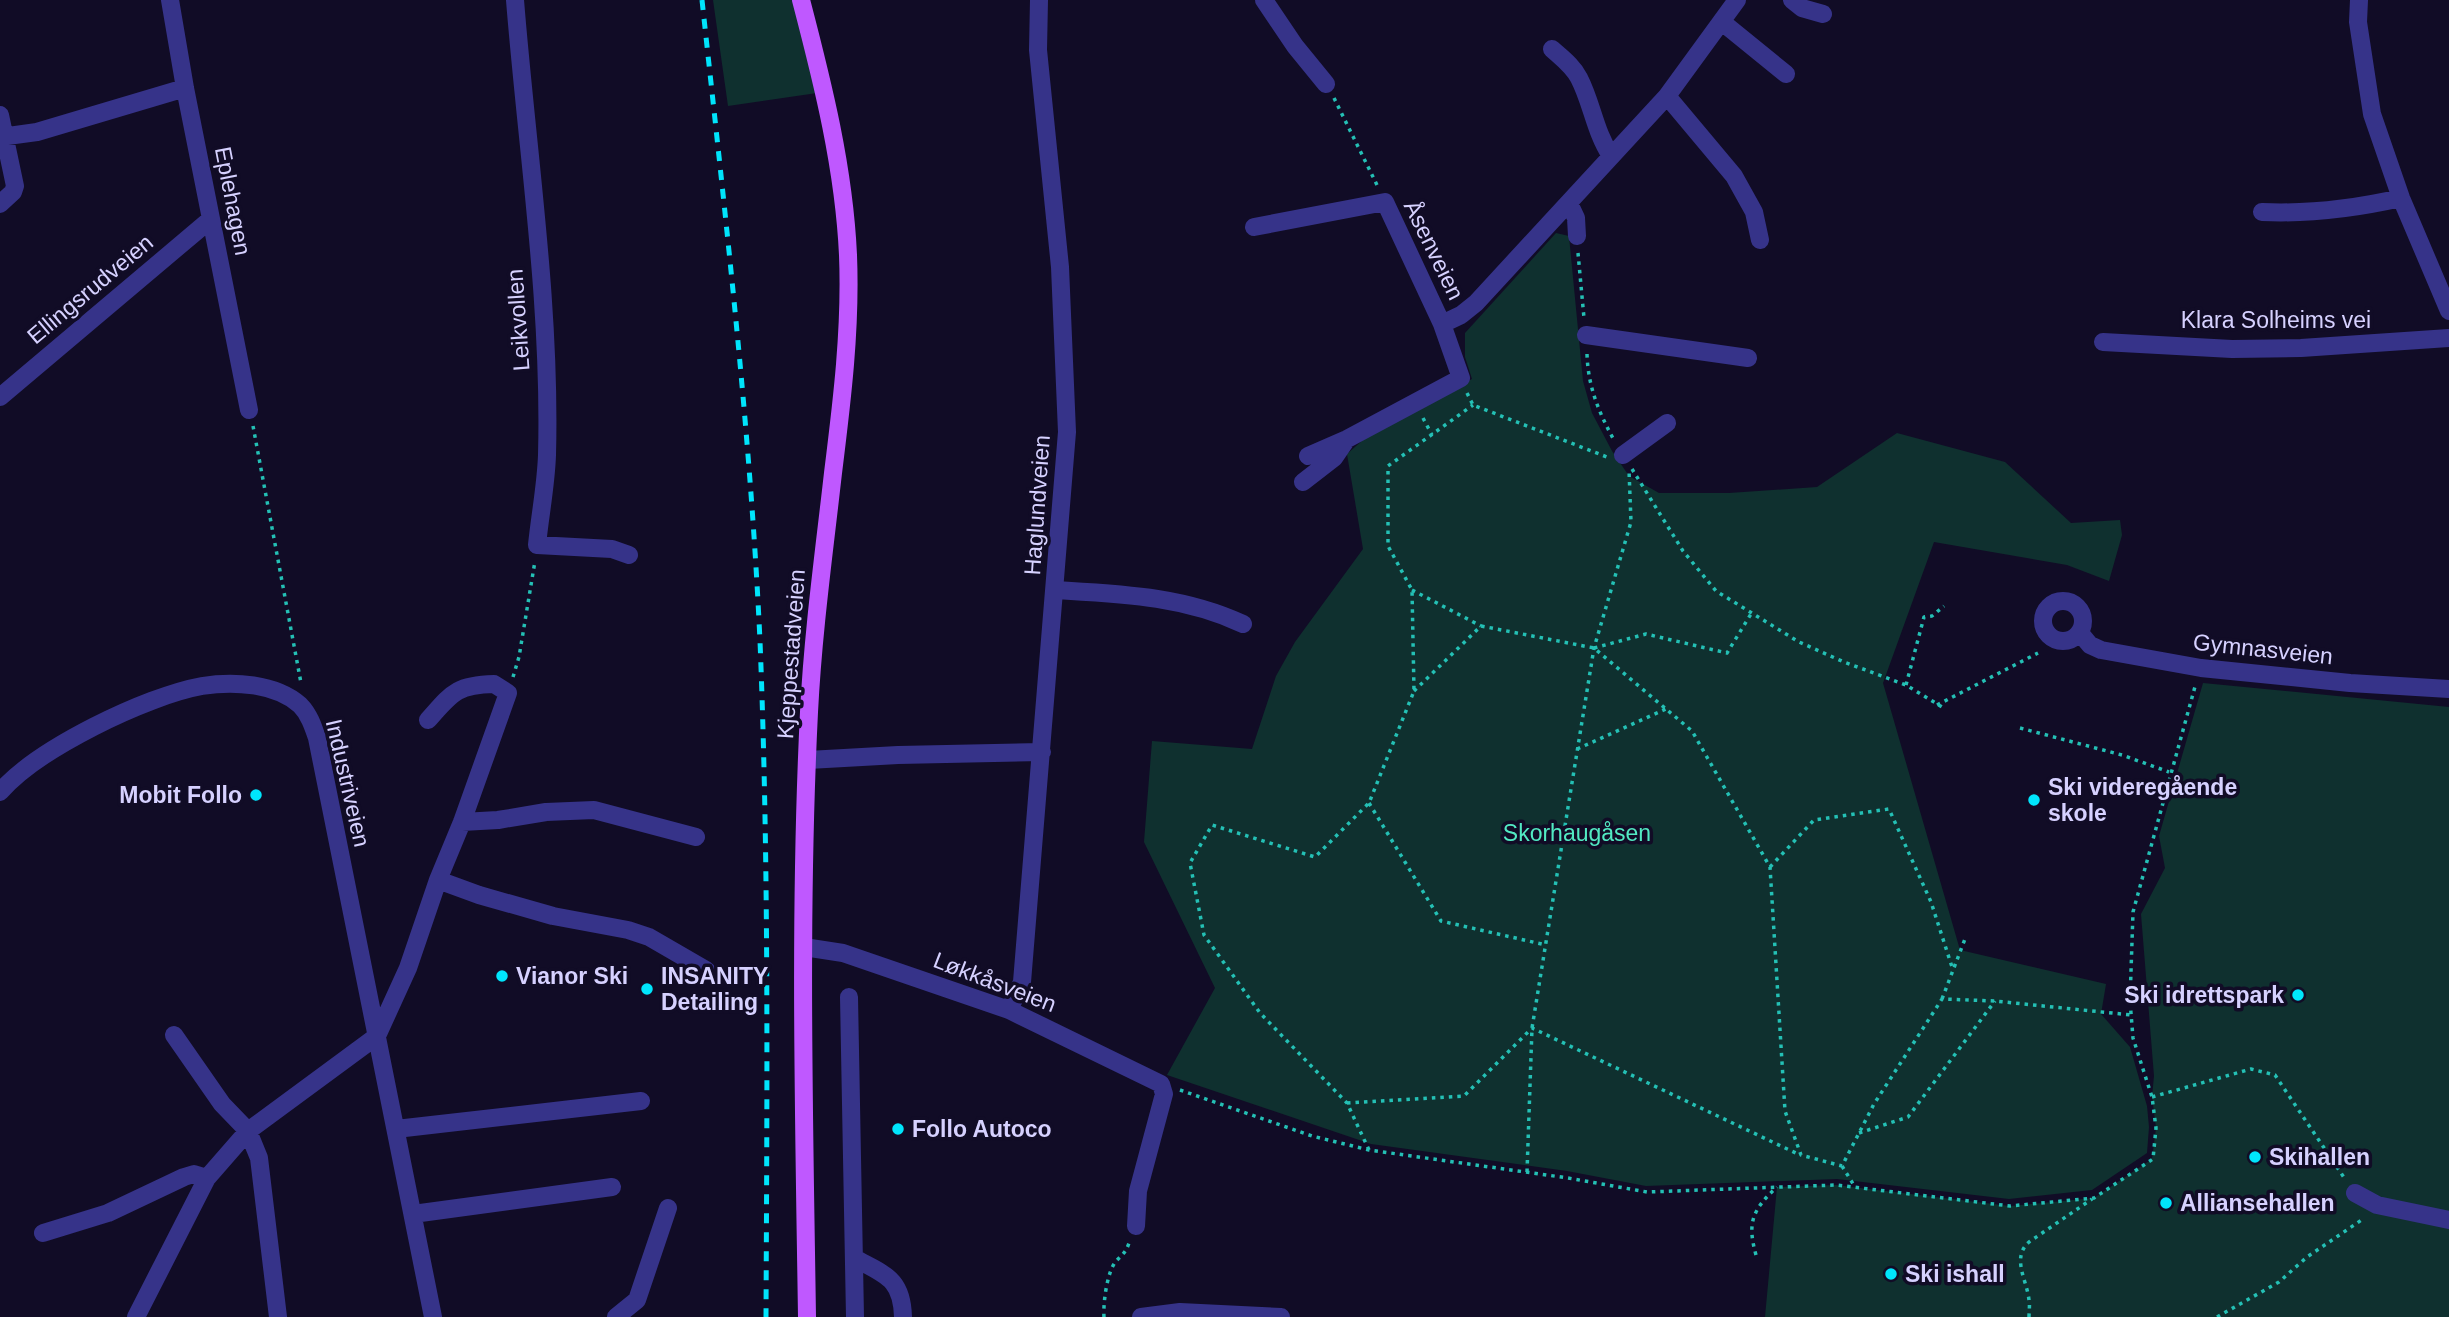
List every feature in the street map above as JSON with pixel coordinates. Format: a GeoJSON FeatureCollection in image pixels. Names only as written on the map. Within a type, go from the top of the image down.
{"type":"FeatureCollection","features":[{"type":"Feature","properties":{"kind":"main road","name":"Kjeppestadveien"},"geometry":{"type":"LineString","coordinates":[[801,0],[838,159],[849,279],[844,377],[817,607],[808,760],[804,947],[807,1317]]}},
{"type":"Feature","properties":{"kind":"street","name":"Eplehagen"},"geometry":{"type":"LineString","coordinates":[[170,0],[249,410]]}},
{"type":"Feature","properties":{"kind":"street","name":"Leikvollen"},"geometry":{"type":"LineString","coordinates":[[515,0],[534,195],[546,358],[547,457],[537,545]]}},
{"type":"Feature","properties":{"kind":"street","name":"Haglundveien"},"geometry":{"type":"LineString","coordinates":[[1009,1010],[1022,982],[1067,432],[1060,267],[1038,50],[1039,0]]}},
{"type":"Feature","properties":{"kind":"street"},"geometry":{"type":"LineString","coordinates":[[1264,0],[1295,46],[1326,84]]}},
{"type":"Feature","properties":{"kind":"street","name":"Åsenveien"},"geometry":{"type":"LineString","coordinates":[[1442,324],[1461,315],[1476,303],[1667,96],[1737,0]]}},
{"type":"Feature","properties":{"kind":"street"},"geometry":{"type":"LineString","coordinates":[[1791,0],[1802,8],[1823,14]]}},
{"type":"Feature","properties":{"kind":"street"},"geometry":{"type":"LineString","coordinates":[[2359,0],[2358,22],[2372,114],[2401,198],[2449,311]]}},
{"type":"Feature","properties":{"kind":"street"},"geometry":{"type":"LineString","coordinates":[[1722,22],[1786,74]]}},
{"type":"Feature","properties":{"kind":"street"},"geometry":{"type":"LineString","coordinates":[[1552,49],[1580,79],[1595,126],[1611,156]]}},
{"type":"Feature","properties":{"kind":"street"},"geometry":{"type":"LineString","coordinates":[[2,137],[37,132],[185,88]]}},
{"type":"Feature","properties":{"kind":"street"},"geometry":{"type":"LineString","coordinates":[[1667,96],[1734,176],[1754,212],[1760,240]]}},
{"type":"Feature","properties":{"kind":"street"},"geometry":{"type":"LineString","coordinates":[[0,115],[2,137],[15,186],[13,192],[0,204]]}},
{"type":"Feature","properties":{"kind":"street"},"geometry":{"type":"LineString","coordinates":[[2262,212],[2336,207],[2401,198]]}},
{"type":"Feature","properties":{"kind":"street","name":"Åsenveien"},"geometry":{"type":"LineString","coordinates":[[1254,228],[1385,202],[1442,324],[1461,379]]}},
{"type":"Feature","properties":{"kind":"street"},"geometry":{"type":"LineString","coordinates":[[1569,203],[1576,218],[1577,236]]}},
{"type":"Feature","properties":{"kind":"street","name":"Ellingsrudveien"},"geometry":{"type":"LineString","coordinates":[[0,397],[211,219]]}},
{"type":"Feature","properties":{"kind":"street"},"geometry":{"type":"LineString","coordinates":[[1586,335],[1748,358]]}},
{"type":"Feature","properties":{"kind":"street","name":"Klara Solheims vei"},"geometry":{"type":"LineString","coordinates":[[2103,342],[2232,349],[2301,348],[2449,338]]}},
{"type":"Feature","properties":{"kind":"street"},"geometry":{"type":"LineString","coordinates":[[1308,456],[1347,439],[1461,379]]}},
{"type":"Feature","properties":{"kind":"street"},"geometry":{"type":"LineString","coordinates":[[1620,459],[1667,423]]}},
{"type":"Feature","properties":{"kind":"street"},"geometry":{"type":"LineString","coordinates":[[1303,482],[1334,458],[1347,439]]}},
{"type":"Feature","properties":{"kind":"street"},"geometry":{"type":"LineString","coordinates":[[537,545],[612,549],[629,555]]}},
{"type":"Feature","properties":{"kind":"street"},"geometry":{"type":"LineString","coordinates":[[1055,590],[1183,602],[1206,608],[1243,624]]}},
{"type":"Feature","properties":{"kind":"street","name":"Gymnasveien"},"geometry":{"type":"LineString","coordinates":[[2080,633],[2090,645],[2101,650],[2201,668],[2449,690]]}},
{"type":"Feature","properties":{"kind":"street","name":"Industriveien"},"geometry":{"type":"LineString","coordinates":[[0,792],[11,779],[39,757],[84,732],[159,699],[203,686],[249,684],[277,691],[299,705],[310,718],[317,738],[433,1317]]}},
{"type":"Feature","properties":{"kind":"street"},"geometry":{"type":"LineString","coordinates":[[136,1317],[207,1178],[248,1131],[377,1036],[408,968],[508,693],[494,684],[462,688],[451,693],[428,720]]}},
{"type":"Feature","properties":{"kind":"street"},"geometry":{"type":"LineString","coordinates":[[808,760],[1042,752]]}},
{"type":"Feature","properties":{"kind":"street"},"geometry":{"type":"LineString","coordinates":[[462,822],[498,820],[546,812],[594,810],[696,837]]}},
{"type":"Feature","properties":{"kind":"street"},"geometry":{"type":"LineString","coordinates":[[438,880],[540,912],[628,930],[649,937],[706,970]]}},
{"type":"Feature","properties":{"kind":"street","name":"Løkkåsveien"},"geometry":{"type":"LineString","coordinates":[[804,947],[843,953],[1009,1010],[1161,1084]]}},
{"type":"Feature","properties":{"kind":"street"},"geometry":{"type":"LineString","coordinates":[[849,997],[855,1317]]}},
{"type":"Feature","properties":{"kind":"street"},"geometry":{"type":"LineString","coordinates":[[174,1035],[222,1104],[248,1131],[259,1158],[278,1317]]}},
{"type":"Feature","properties":{"kind":"street"},"geometry":{"type":"LineString","coordinates":[[1136,1226],[1138,1191],[1164,1094],[1161,1084]]}},
{"type":"Feature","properties":{"kind":"street"},"geometry":{"type":"LineString","coordinates":[[396,1129],[641,1101]]}},
{"type":"Feature","properties":{"kind":"street"},"geometry":{"type":"LineString","coordinates":[[43,1233],[108,1213],[184,1177],[194,1174],[207,1178]]}},
{"type":"Feature","properties":{"kind":"street"},"geometry":{"type":"LineString","coordinates":[[413,1214],[612,1186]]}},
{"type":"Feature","properties":{"kind":"street"},"geometry":{"type":"LineString","coordinates":[[2355,1193],[2376,1205],[2449,1220]]}},
{"type":"Feature","properties":{"kind":"street"},"geometry":{"type":"LineString","coordinates":[[616,1317],[636,1308],[668,1208]]}},
{"type":"Feature","properties":{"kind":"street"},"geometry":{"type":"LineString","coordinates":[[854,1258],[888,1276],[901,1292],[903,1317]]}},
{"type":"Feature","properties":{"kind":"street"},"geometry":{"type":"LineString","coordinates":[[1145,1317],[1180,1312],[1281,1317]]}},
{"type":"Feature","properties":{"kind":"path"},"geometry":{"type":"LineString","coordinates":[[1326,84],[1351,129],[1385,202]]}},
{"type":"Feature","properties":{"kind":"path"},"geometry":{"type":"LineString","coordinates":[[1577,236],[1590,387],[1600,415],[1620,459],[1683,551],[1716,591],[1799,642],[1906,685],[1939,706],[2038,653]]}},
{"type":"Feature","properties":{"kind":"path"},"geometry":{"type":"LineString","coordinates":[[1461,379],[1473,405],[1620,459]]}},
{"type":"Feature","properties":{"kind":"path"},"geometry":{"type":"LineString","coordinates":[[1369,1150],[1347,1103],[1260,1013],[1204,934],[1190,863],[1212,825],[1315,857],[1369,803],[1414,691],[1412,590],[1388,546],[1388,466],[1473,405]]}},
{"type":"Feature","properties":{"kind":"path"},"geometry":{"type":"LineString","coordinates":[[249,410],[302,677],[299,705]]}},
{"type":"Feature","properties":{"kind":"path"},"geometry":{"type":"LineString","coordinates":[[1527,1172],[1532,1028],[1545,945],[1594,648],[1631,522],[1620,459]]}},
{"type":"Feature","properties":{"kind":"path"},"geometry":{"type":"LineString","coordinates":[[508,693],[519,657],[537,545]]}},
{"type":"Feature","properties":{"kind":"path"},"geometry":{"type":"LineString","coordinates":[[1412,590],[1480,626],[1594,648],[1646,634],[1727,653],[1751,614]]}},
{"type":"Feature","properties":{"kind":"path"},"geometry":{"type":"LineString","coordinates":[[1906,685],[1924,617],[1932,616],[1944,606]]}},
{"type":"Feature","properties":{"kind":"path"},"geometry":{"type":"LineString","coordinates":[[1414,691],[1480,626]]}},
{"type":"Feature","properties":{"kind":"path"},"geometry":{"type":"LineString","coordinates":[[1594,648],[1692,731],[1770,867],[1785,1111],[1801,1155]]}},
{"type":"Feature","properties":{"kind":"path"},"geometry":{"type":"LineString","coordinates":[[2029,1317],[2029,1299],[2020,1263],[2021,1251],[2029,1242],[2152,1159],[2156,1128],[2152,1097],[2133,1038],[2131,1015],[2133,912],[2201,668]]}},
{"type":"Feature","properties":{"kind":"path"},"geometry":{"type":"LineString","coordinates":[[1577,749],[1666,709]]}},
{"type":"Feature","properties":{"kind":"path"},"geometry":{"type":"LineString","coordinates":[[2020,727],[2122,755],[2170,773]]}},
{"type":"Feature","properties":{"kind":"path"},"geometry":{"type":"LineString","coordinates":[[1369,803],[1441,921],[1545,945]]}},
{"type":"Feature","properties":{"kind":"path"},"geometry":{"type":"LineString","coordinates":[[1770,867],[1814,820],[1889,809],[1931,902],[1953,970]]}},
{"type":"Feature","properties":{"kind":"path"},"geometry":{"type":"LineString","coordinates":[[1842,1166],[1874,1104],[1942,999],[1965,939]]}},
{"type":"Feature","properties":{"kind":"path"},"geometry":{"type":"LineString","coordinates":[[1942,999],[1995,1001],[2131,1015]]}},
{"type":"Feature","properties":{"kind":"path"},"geometry":{"type":"LineString","coordinates":[[1859,1133],[1908,1117],[1995,1001]]}},
{"type":"Feature","properties":{"kind":"path"},"geometry":{"type":"LineString","coordinates":[[1347,1103],[1464,1096],[1532,1028]]}},
{"type":"Feature","properties":{"kind":"path"},"geometry":{"type":"LineString","coordinates":[[1532,1028],[1801,1155],[1842,1166],[1855,1187]]}},
{"type":"Feature","properties":{"kind":"path"},"geometry":{"type":"LineString","coordinates":[[2152,1097],[2251,1069],[2275,1074],[2355,1193]]}},
{"type":"Feature","properties":{"kind":"path"},"geometry":{"type":"LineString","coordinates":[[1161,1084],[1312,1136],[1369,1150],[1647,1192],[1836,1185],[2010,1206],[2094,1198]]}},
{"type":"Feature","properties":{"kind":"path"},"geometry":{"type":"LineString","coordinates":[[1756,1255],[1750,1230],[1755,1213],[1763,1200],[1777,1187]]}},
{"type":"Feature","properties":{"kind":"path"},"geometry":{"type":"LineString","coordinates":[[2217,1317],[2279,1282],[2307,1257],[2367,1216],[2376,1205]]}},
{"type":"Feature","properties":{"kind":"path"},"geometry":{"type":"LineString","coordinates":[[1104,1317],[1104,1295],[1115,1262],[1125,1255],[1136,1226]]}},
{"type":"Feature","properties":{"kind":"green space"},"geometry":{"type":"Polygon","coordinates":[[[713,0],[801,0],[824,92],[728,106],[713,0]]]}},
{"type":"Feature","properties":{"kind":"green space","name":"Skorhaugåsen"},"geometry":{"type":"Polygon","coordinates":[[[1556,233],[1569,236],[1583,381],[1592,413],[1629,476],[1659,493],[1729,493],[1817,487],[1897,433],[2005,462],[2071,523],[2120,520],[2122,535],[2109,581],[2067,565],[1934,542],[1883,683],[1960,950],[2106,984],[2101,1014],[2130,1047],[2147,1106],[2149,1127],[2147,1153],[2092,1190],[2009,1199],[1837,1179],[1646,1186],[1567,1171],[1371,1144],[1167,1075],[1215,988],[1144,842],[1152,741],[1252,749],[1276,676],[1295,642],[1363,549],[1347,454],[1372,432],[1472,379],[1465,357],[1465,333],[1556,233]]]}},
{"type":"Feature","properties":{"kind":"green space","name":"Ski idrettspark"},"geometry":{"type":"Polygon","coordinates":[[[2203,683],[2449,707],[2449,1317],[1765,1317],[1777,1187],[1836,1185],[2010,1206],[2094,1198],[2152,1159],[2156,1128],[2152,1097],[2154,1076],[2141,914],[2165,868],[2159,836],[2203,683]]]}},
{"type":"Feature","properties":{"kind":"railway"},"geometry":{"type":"LineString","coordinates":[[702,0],[743,400],[760,641],[766,894],[766,1317]]}},
{"type":"Feature","properties":{"kind":"place","name":"Mobit Follo"},"geometry":{"type":"Point","coordinates":[256,795]}},
{"type":"Feature","properties":{"kind":"place","name":"Ski videregående skole"},"geometry":{"type":"Point","coordinates":[2034,800]}},
{"type":"Feature","properties":{"kind":"place","name":"Vianor Ski"},"geometry":{"type":"Point","coordinates":[502,976]}},
{"type":"Feature","properties":{"kind":"place","name":"INSANITY Detailing"},"geometry":{"type":"Point","coordinates":[647,989]}},
{"type":"Feature","properties":{"kind":"place","name":"Ski idrettspark"},"geometry":{"type":"Point","coordinates":[2298,995]}},
{"type":"Feature","properties":{"kind":"place","name":"Follo Autoco"},"geometry":{"type":"Point","coordinates":[898,1129]}},
{"type":"Feature","properties":{"kind":"place","name":"Skihallen"},"geometry":{"type":"Point","coordinates":[2255,1157]}},
{"type":"Feature","properties":{"kind":"place","name":"Alliansehallen"},"geometry":{"type":"Point","coordinates":[2166,1203]}},
{"type":"Feature","properties":{"kind":"place","name":"Ski ishall"},"geometry":{"type":"Point","coordinates":[1891,1274]}}]}
